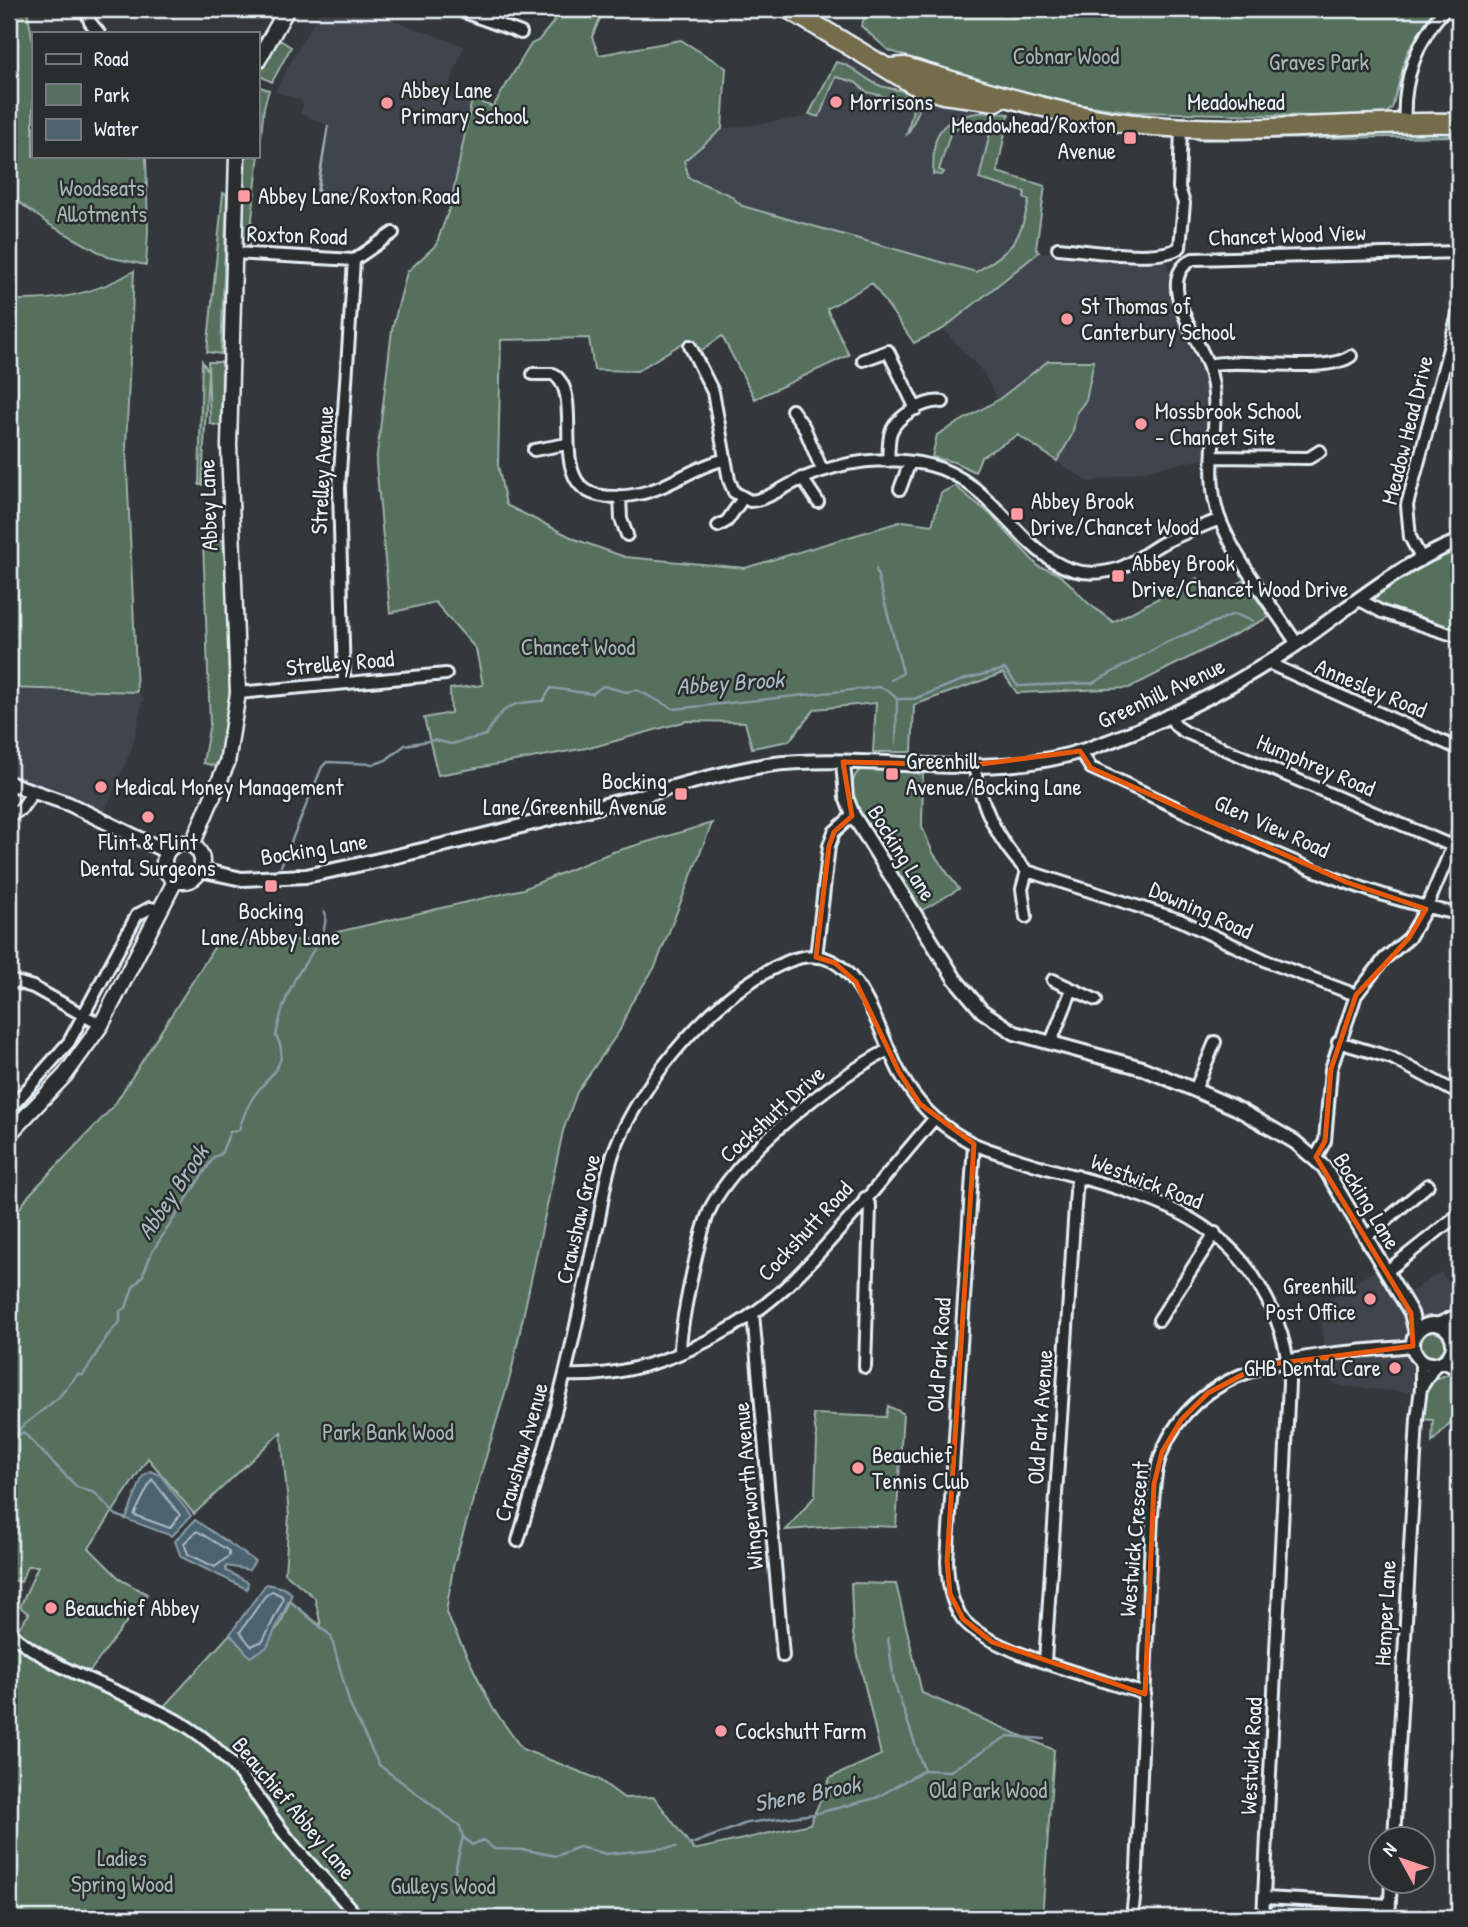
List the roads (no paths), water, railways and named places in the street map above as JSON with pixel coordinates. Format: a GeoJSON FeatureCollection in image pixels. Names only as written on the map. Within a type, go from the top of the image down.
{"type":"FeatureCollection","features":[{"type":"Feature","properties":{"kind":"highway","name":"Meadowhead"},"geometry":{"type":"LineString","coordinates":[[789,9],[890,68],[903,79],[943,94],[982,101],[1016,101],[1097,119],[1181,127],[1459,123]]}},
{"type":"Feature","properties":{"kind":"main road"},"geometry":{"type":"LineString","coordinates":[[259,58],[287,9]]}},
{"type":"Feature","properties":{"kind":"main road","name":"Abbey Lane"},"geometry":{"type":"LineString","coordinates":[[192,845],[227,763],[238,693],[229,503],[237,158]]}},
{"type":"Feature","properties":{"kind":"main road"},"geometry":{"type":"LineString","coordinates":[[178,844],[192,845],[200,854],[200,870],[190,880],[176,879],[166,869],[167,852],[178,844]]}},
{"type":"Feature","properties":{"kind":"main road"},"geometry":{"type":"LineString","coordinates":[[9,1134],[65,1075],[101,1025],[176,879]]}},
{"type":"Feature","properties":{"kind":"street"},"geometry":{"type":"LineString","coordinates":[[86,9],[90,22],[98,32]]}},
{"type":"Feature","properties":{"kind":"street"},"geometry":{"type":"LineString","coordinates":[[456,9],[521,33]]}},
{"type":"Feature","properties":{"kind":"street"},"geometry":{"type":"LineString","coordinates":[[1405,123],[1407,86],[1419,45],[1445,9]]}},
{"type":"Feature","properties":{"kind":"street"},"geometry":{"type":"LineString","coordinates":[[1058,248],[1135,254],[1171,253],[1177,250],[1183,242],[1184,203],[1179,188],[1181,127]]}},
{"type":"Feature","properties":{"kind":"street","name":"Roxton Road"},"geometry":{"type":"LineString","coordinates":[[234,253],[354,260],[393,233]]}},
{"type":"Feature","properties":{"kind":"street","name":"Chancet Wood View"},"geometry":{"type":"LineString","coordinates":[[1220,519],[1214,497],[1214,404],[1208,365],[1185,320],[1178,295],[1180,269],[1193,259],[1459,252]]}},
{"type":"Feature","properties":{"kind":"street","name":"Strelley Avenue"},"geometry":{"type":"LineString","coordinates":[[344,682],[339,488],[354,260]]}},
{"type":"Feature","properties":{"kind":"street","name":"Meadow Head Drive"},"geometry":{"type":"LineString","coordinates":[[1422,558],[1409,537],[1407,505],[1459,310]]}},
{"type":"Feature","properties":{"kind":"street"},"geometry":{"type":"LineString","coordinates":[[690,346],[713,392],[719,415],[723,460],[734,492],[743,498],[758,500],[802,478],[843,464],[888,460],[910,462],[946,470],[977,488],[1042,553],[1070,571],[1086,574],[1112,571],[1164,542],[1220,519],[1297,644]]}},
{"type":"Feature","properties":{"kind":"street"},"geometry":{"type":"LineString","coordinates":[[863,360],[888,351],[916,409]]}},
{"type":"Feature","properties":{"kind":"street"},"geometry":{"type":"LineString","coordinates":[[1208,365],[1237,360],[1327,364],[1351,356]]}},
{"type":"Feature","properties":{"kind":"street"},"geometry":{"type":"LineString","coordinates":[[533,374],[553,374],[564,385],[567,444],[572,470],[581,485],[598,493],[620,496],[658,488],[705,464],[723,460]]}},
{"type":"Feature","properties":{"kind":"street"},"geometry":{"type":"LineString","coordinates":[[888,460],[892,428],[916,409],[932,401],[943,402]]}},
{"type":"Feature","properties":{"kind":"street"},"geometry":{"type":"LineString","coordinates":[[792,410],[804,426],[822,470]]}},
{"type":"Feature","properties":{"kind":"street"},"geometry":{"type":"LineString","coordinates":[[534,450],[544,446],[567,444]]}},
{"type":"Feature","properties":{"kind":"street"},"geometry":{"type":"LineString","coordinates":[[1213,457],[1309,458],[1320,451]]}},
{"type":"Feature","properties":{"kind":"street"},"geometry":{"type":"LineString","coordinates":[[900,489],[910,462]]}},
{"type":"Feature","properties":{"kind":"street"},"geometry":{"type":"LineString","coordinates":[[802,478],[818,502]]}},
{"type":"Feature","properties":{"kind":"street"},"geometry":{"type":"LineString","coordinates":[[620,496],[622,527],[627,535]]}},
{"type":"Feature","properties":{"kind":"street"},"geometry":{"type":"LineString","coordinates":[[718,526],[727,520],[743,498]]}},
{"type":"Feature","properties":{"kind":"street","name":"Greenhill Avenue"},"geometry":{"type":"LineString","coordinates":[[843,762],[974,765],[1014,763],[1080,751],[1169,715],[1268,663],[1357,599],[1422,558],[1459,541]]}},
{"type":"Feature","properties":{"kind":"street"},"geometry":{"type":"LineString","coordinates":[[1357,599],[1376,610],[1459,637]]}},
{"type":"Feature","properties":{"kind":"street","name":"Annesley Road"},"geometry":{"type":"LineString","coordinates":[[1268,663],[1459,749]]}},
{"type":"Feature","properties":{"kind":"street","name":"Strelley Road"},"geometry":{"type":"LineString","coordinates":[[238,693],[446,674]]}},
{"type":"Feature","properties":{"kind":"street","name":"Humphrey Road"},"geometry":{"type":"LineString","coordinates":[[1169,715],[1176,726],[1185,732],[1452,846]]}},
{"type":"Feature","properties":{"kind":"street","name":"Glen View Road"},"geometry":{"type":"LineString","coordinates":[[1080,751],[1091,768],[1346,882],[1426,909],[1459,914]]}},
{"type":"Feature","properties":{"kind":"street","name":"Bocking Lane"},"geometry":{"type":"LineString","coordinates":[[200,870],[242,879],[306,876],[764,766],[843,762],[846,797],[853,815],[969,998],[997,1024],[1015,1033],[1142,1069],[1195,1090],[1273,1128],[1316,1157],[1411,1313],[1415,1340]]}},
{"type":"Feature","properties":{"kind":"street"},"geometry":{"type":"LineString","coordinates":[[974,765],[983,806],[1011,852],[1027,871],[1021,889],[1026,917]]}},
{"type":"Feature","properties":{"kind":"street"},"geometry":{"type":"LineString","coordinates":[[9,783],[91,814],[167,852]]}},
{"type":"Feature","properties":{"kind":"street"},"geometry":{"type":"LineString","coordinates":[[9,816],[21,809],[33,792]]}},
{"type":"Feature","properties":{"kind":"street"},"geometry":{"type":"LineString","coordinates":[[816,957],[829,846],[834,832],[853,815]]}},
{"type":"Feature","properties":{"kind":"street"},"geometry":{"type":"LineString","coordinates":[[1316,1157],[1325,1141],[1327,1097],[1338,1042],[1356,995],[1384,959],[1409,938],[1426,909],[1459,831]]}},
{"type":"Feature","properties":{"kind":"street","name":"Downing Road"},"geometry":{"type":"LineString","coordinates":[[1027,871],[1181,920],[1269,962],[1356,995]]}},
{"type":"Feature","properties":{"kind":"street"},"geometry":{"type":"LineString","coordinates":[[9,1110],[61,1051],[85,1015],[137,915],[149,908],[160,910]]}},
{"type":"Feature","properties":{"kind":"street","name":"Crawshaw Grove"},"geometry":{"type":"LineString","coordinates":[[565,1375],[614,1153],[650,1087],[689,1037],[743,989],[785,963],[804,956],[816,957]]}},
{"type":"Feature","properties":{"kind":"street","name":"Westwick Road"},"geometry":{"type":"LineString","coordinates":[[816,957],[835,963],[856,982],[909,1088],[934,1119],[974,1144],[1176,1209],[1215,1233],[1256,1280],[1276,1317],[1289,1361],[1263,1918]]}},
{"type":"Feature","properties":{"kind":"street"},"geometry":{"type":"LineString","coordinates":[[9,980],[33,986],[101,1025]]}},
{"type":"Feature","properties":{"kind":"street"},"geometry":{"type":"LineString","coordinates":[[1054,980],[1096,1000]]}},
{"type":"Feature","properties":{"kind":"street"},"geometry":{"type":"LineString","coordinates":[[1051,1042],[1072,989]]}},
{"type":"Feature","properties":{"kind":"street"},"geometry":{"type":"LineString","coordinates":[[1195,1090],[1215,1042]]}},
{"type":"Feature","properties":{"kind":"street"},"geometry":{"type":"LineString","coordinates":[[1338,1042],[1392,1058],[1459,1094]]}},
{"type":"Feature","properties":{"kind":"street","name":"Cockshutt Drive"},"geometry":{"type":"LineString","coordinates":[[680,1352],[704,1224],[718,1196],[742,1167],[804,1109],[864,1063],[888,1050]]}},
{"type":"Feature","properties":{"kind":"street","name":"Cockshutt Road"},"geometry":{"type":"LineString","coordinates":[[565,1375],[591,1376],[635,1368],[680,1352],[753,1312],[794,1279],[934,1119]]}},
{"type":"Feature","properties":{"kind":"street","name":"Old Park Road"},"geometry":{"type":"LineString","coordinates":[[974,1144],[948,1579],[956,1606],[971,1628],[992,1642],[1144,1694]]}},
{"type":"Feature","properties":{"kind":"street","name":"Old Park Avenue"},"geometry":{"type":"LineString","coordinates":[[1045,1661],[1077,1176]]}},
{"type":"Feature","properties":{"kind":"street"},"geometry":{"type":"LineString","coordinates":[[1366,1237],[1428,1185]]}},
{"type":"Feature","properties":{"kind":"street"},"geometry":{"type":"LineString","coordinates":[[864,1198],[870,1206],[865,1367]]}},
{"type":"Feature","properties":{"kind":"street"},"geometry":{"type":"LineString","coordinates":[[1386,1272],[1459,1214]]}},
{"type":"Feature","properties":{"kind":"street"},"geometry":{"type":"LineString","coordinates":[[1159,1320],[1215,1233]]}},
{"type":"Feature","properties":{"kind":"street","name":"Wingerworth Avenue"},"geometry":{"type":"LineString","coordinates":[[753,1312],[783,1656]]}},
{"type":"Feature","properties":{"kind":"street","name":"Bocking Lane"},"geometry":{"type":"LineString","coordinates":[[1411,1313],[1434,1324]]}},
{"type":"Feature","properties":{"kind":"street"},"geometry":{"type":"LineString","coordinates":[[1458,1315],[1434,1324],[1415,1340],[1421,1360],[1440,1362],[1459,1369]]}},
{"type":"Feature","properties":{"kind":"street"},"geometry":{"type":"LineString","coordinates":[[1440,1362],[1453,1343],[1458,1315]]}},
{"type":"Feature","properties":{"kind":"street"},"geometry":{"type":"LineString","coordinates":[[1434,1324],[1447,1329],[1459,1362]]}},
{"type":"Feature","properties":{"kind":"street","name":"Westwick Crescent"},"geometry":{"type":"LineString","coordinates":[[1132,1918],[1154,1484],[1162,1452],[1181,1420],[1208,1393],[1241,1373],[1289,1361],[1415,1340]]}},
{"type":"Feature","properties":{"kind":"street","name":"Hemper Lane"},"geometry":{"type":"LineString","coordinates":[[1395,1826],[1410,1528],[1422,1388],[1421,1360]]}},
{"type":"Feature","properties":{"kind":"street","name":"Hemper Lane"},"geometry":{"type":"LineString","coordinates":[[1422,1388],[1440,1362]]}},
{"type":"Feature","properties":{"kind":"street","name":"Crawshaw Avenue"},"geometry":{"type":"LineString","coordinates":[[518,1541],[565,1375]]}},
{"type":"Feature","properties":{"kind":"street","name":"Beauchief Abbey Lane"},"geometry":{"type":"LineString","coordinates":[[9,1632],[36,1654],[151,1706],[188,1727],[223,1753],[256,1791],[289,1841],[358,1918]]}},
{"type":"Feature","properties":{"kind":"street"},"geometry":{"type":"LineString","coordinates":[[1389,1918],[1390,1896]]}},
{"type":"Feature","properties":{"kind":"street"},"geometry":{"type":"LineString","coordinates":[[1265,1898],[1390,1905]]}},
{"type":"Feature","properties":{"kind":"water"},"geometry":{"type":"Polygon","coordinates":[[[150,1471],[160,1475],[191,1516],[172,1536],[126,1519],[143,1476],[150,1471]]]}},
{"type":"Feature","properties":{"kind":"water"},"geometry":{"type":"Polygon","coordinates":[[[195,1520],[255,1561],[249,1570],[226,1566],[226,1571],[248,1582],[247,1589],[181,1557],[175,1541],[195,1520]]]}},
{"type":"Feature","properties":{"kind":"water"},"geometry":{"type":"Polygon","coordinates":[[[266,1584],[284,1588],[292,1594],[267,1647],[250,1657],[230,1634],[266,1584]]]}},
{"type":"Feature","properties":{"kind":"waterway"},"geometry":{"type":"LineString","coordinates":[[876,569],[903,673],[891,680]]}},
{"type":"Feature","properties":{"kind":"waterway","name":"Abbey Brook"},"geometry":{"type":"LineString","coordinates":[[281,866],[322,767],[327,762],[375,764],[386,760],[405,745],[434,740],[451,744],[486,735],[497,718],[508,708],[543,701],[551,688],[592,694],[603,686],[626,692],[637,690],[674,709],[879,687],[889,691],[897,699],[914,699],[965,679],[1005,669],[1018,686],[1093,683],[1167,642],[1234,614],[1253,621]]}},
{"type":"Feature","properties":{"kind":"waterway"},"geometry":{"type":"LineString","coordinates":[[896,743],[897,699]]}},
{"type":"Feature","properties":{"kind":"waterway","name":"Abbey Brook"},"geometry":{"type":"LineString","coordinates":[[9,1473],[17,1454],[15,1442],[20,1428],[58,1398],[78,1374],[82,1376],[87,1369],[109,1334],[120,1322],[120,1311],[126,1308],[133,1287],[142,1277],[152,1252],[214,1157],[221,1154],[230,1132],[239,1130],[252,1099],[279,1063],[281,1055],[276,1036],[279,1022],[293,983],[324,930],[325,912]]}},
{"type":"Feature","properties":{"kind":"waterway","name":"Shene Brook"},"geometry":{"type":"LineString","coordinates":[[18,1436],[23,1432],[77,1487],[95,1493],[116,1515],[126,1519]]}},
{"type":"Feature","properties":{"kind":"waterway","name":"Shene Brook"},"geometry":{"type":"LineString","coordinates":[[290,1601],[331,1636],[350,1705],[379,1765],[460,1826],[463,1837],[450,1891]]}},
{"type":"Feature","properties":{"kind":"waterway"},"geometry":{"type":"LineString","coordinates":[[888,1638],[894,1682],[924,1770]]}},
{"type":"Feature","properties":{"kind":"waterway","name":"Shene Brook"},"geometry":{"type":"LineString","coordinates":[[689,1845],[747,1823],[814,1814],[876,1798],[924,1770],[950,1771],[1008,1736],[1044,1739]]}},
{"type":"Feature","properties":{"kind":"waterway","name":"Shene Brook"},"geometry":{"type":"LineString","coordinates":[[463,1837],[472,1845],[483,1840],[494,1849],[526,1850],[556,1856],[579,1847],[606,1854],[676,1847]]}},
{"type":"Feature","properties":{"kind":"waterway","name":"Shene Brook"},"geometry":{"type":"LineString","coordinates":[[445,1918],[447,1909]]}},
{"type":"Feature","properties":{"kind":"place","name":"Morrisons"},"geometry":{"type":"Point","coordinates":[836,102]}},
{"type":"Feature","properties":{"kind":"place","name":"Abbey Lane Primary School"},"geometry":{"type":"Point","coordinates":[387,103]}},
{"type":"Feature","properties":{"kind":"place","name":"Meadowhead/Roxton Avenue"},"geometry":{"type":"Point","coordinates":[1130,138]}},
{"type":"Feature","properties":{"kind":"place","name":"Abbey Lane/Roxton Road"},"geometry":{"type":"Point","coordinates":[244,196]}},
{"type":"Feature","properties":{"kind":"place","name":"St Thomas of Canterbury School"},"geometry":{"type":"Point","coordinates":[1067,319]}},
{"type":"Feature","properties":{"kind":"place","name":"Mossbrook School - Chancet Site"},"geometry":{"type":"Point","coordinates":[1141,424]}},
{"type":"Feature","properties":{"kind":"place","name":"Abbey Brook Drive/Chancet Wood"},"geometry":{"type":"Point","coordinates":[1017,514]}},
{"type":"Feature","properties":{"kind":"place","name":"Abbey Brook Drive/Chancet Wood Drive"},"geometry":{"type":"Point","coordinates":[1118,576]}},
{"type":"Feature","properties":{"kind":"place","name":"Greenhill Avenue/Bocking Lane"},"geometry":{"type":"Point","coordinates":[892,774]}},
{"type":"Feature","properties":{"kind":"place","name":"Medical Money Management"},"geometry":{"type":"Point","coordinates":[101,787]}},
{"type":"Feature","properties":{"kind":"place","name":"Bocking Lane/Greenhill Avenue"},"geometry":{"type":"Point","coordinates":[681,794]}},
{"type":"Feature","properties":{"kind":"place","name":"Flint & Flint Dental Surgeons"},"geometry":{"type":"Point","coordinates":[148,817]}},
{"type":"Feature","properties":{"kind":"place","name":"Bocking Lane/Abbey Lane"},"geometry":{"type":"Point","coordinates":[271,886]}},
{"type":"Feature","properties":{"kind":"place","name":"Greenhill Post Office"},"geometry":{"type":"Point","coordinates":[1370,1299]}},
{"type":"Feature","properties":{"kind":"place","name":"GHB Dental Care"},"geometry":{"type":"Point","coordinates":[1395,1368]}},
{"type":"Feature","properties":{"kind":"place","name":"Beauchief Tennis Club"},"geometry":{"type":"Point","coordinates":[858,1468]}},
{"type":"Feature","properties":{"kind":"place","name":"Beauchief Abbey"},"geometry":{"type":"Point","coordinates":[51,1608]}},
{"type":"Feature","properties":{"kind":"place","name":"Cockshutt Farm"},"geometry":{"type":"Point","coordinates":[721,1731]}},
{"type":"Feature","properties":{"kind":"park label","name":"Cobnar Wood"},"geometry":{"type":"Point","coordinates":[1066,56]}},
{"type":"Feature","properties":{"kind":"park label","name":"Graves Park"},"geometry":{"type":"Point","coordinates":[1319,62]}},
{"type":"Feature","properties":{"kind":"park label","name":"Woodseats Allotments"},"geometry":{"type":"Point","coordinates":[102,201]}},
{"type":"Feature","properties":{"kind":"park label","name":"Chancet Wood"},"geometry":{"type":"Point","coordinates":[578,647]}},
{"type":"Feature","properties":{"kind":"park label","name":"Park Bank Wood"},"geometry":{"type":"Point","coordinates":[388,1432]}},
{"type":"Feature","properties":{"kind":"park label","name":"Old Park Wood"},"geometry":{"type":"Point","coordinates":[988,1790]}},
{"type":"Feature","properties":{"kind":"park label","name":"Ladies Spring Wood"},"geometry":{"type":"Point","coordinates":[122,1871]}},
{"type":"Feature","properties":{"kind":"park label","name":"Gulleys Wood"},"geometry":{"type":"Point","coordinates":[443,1886]}}]}
